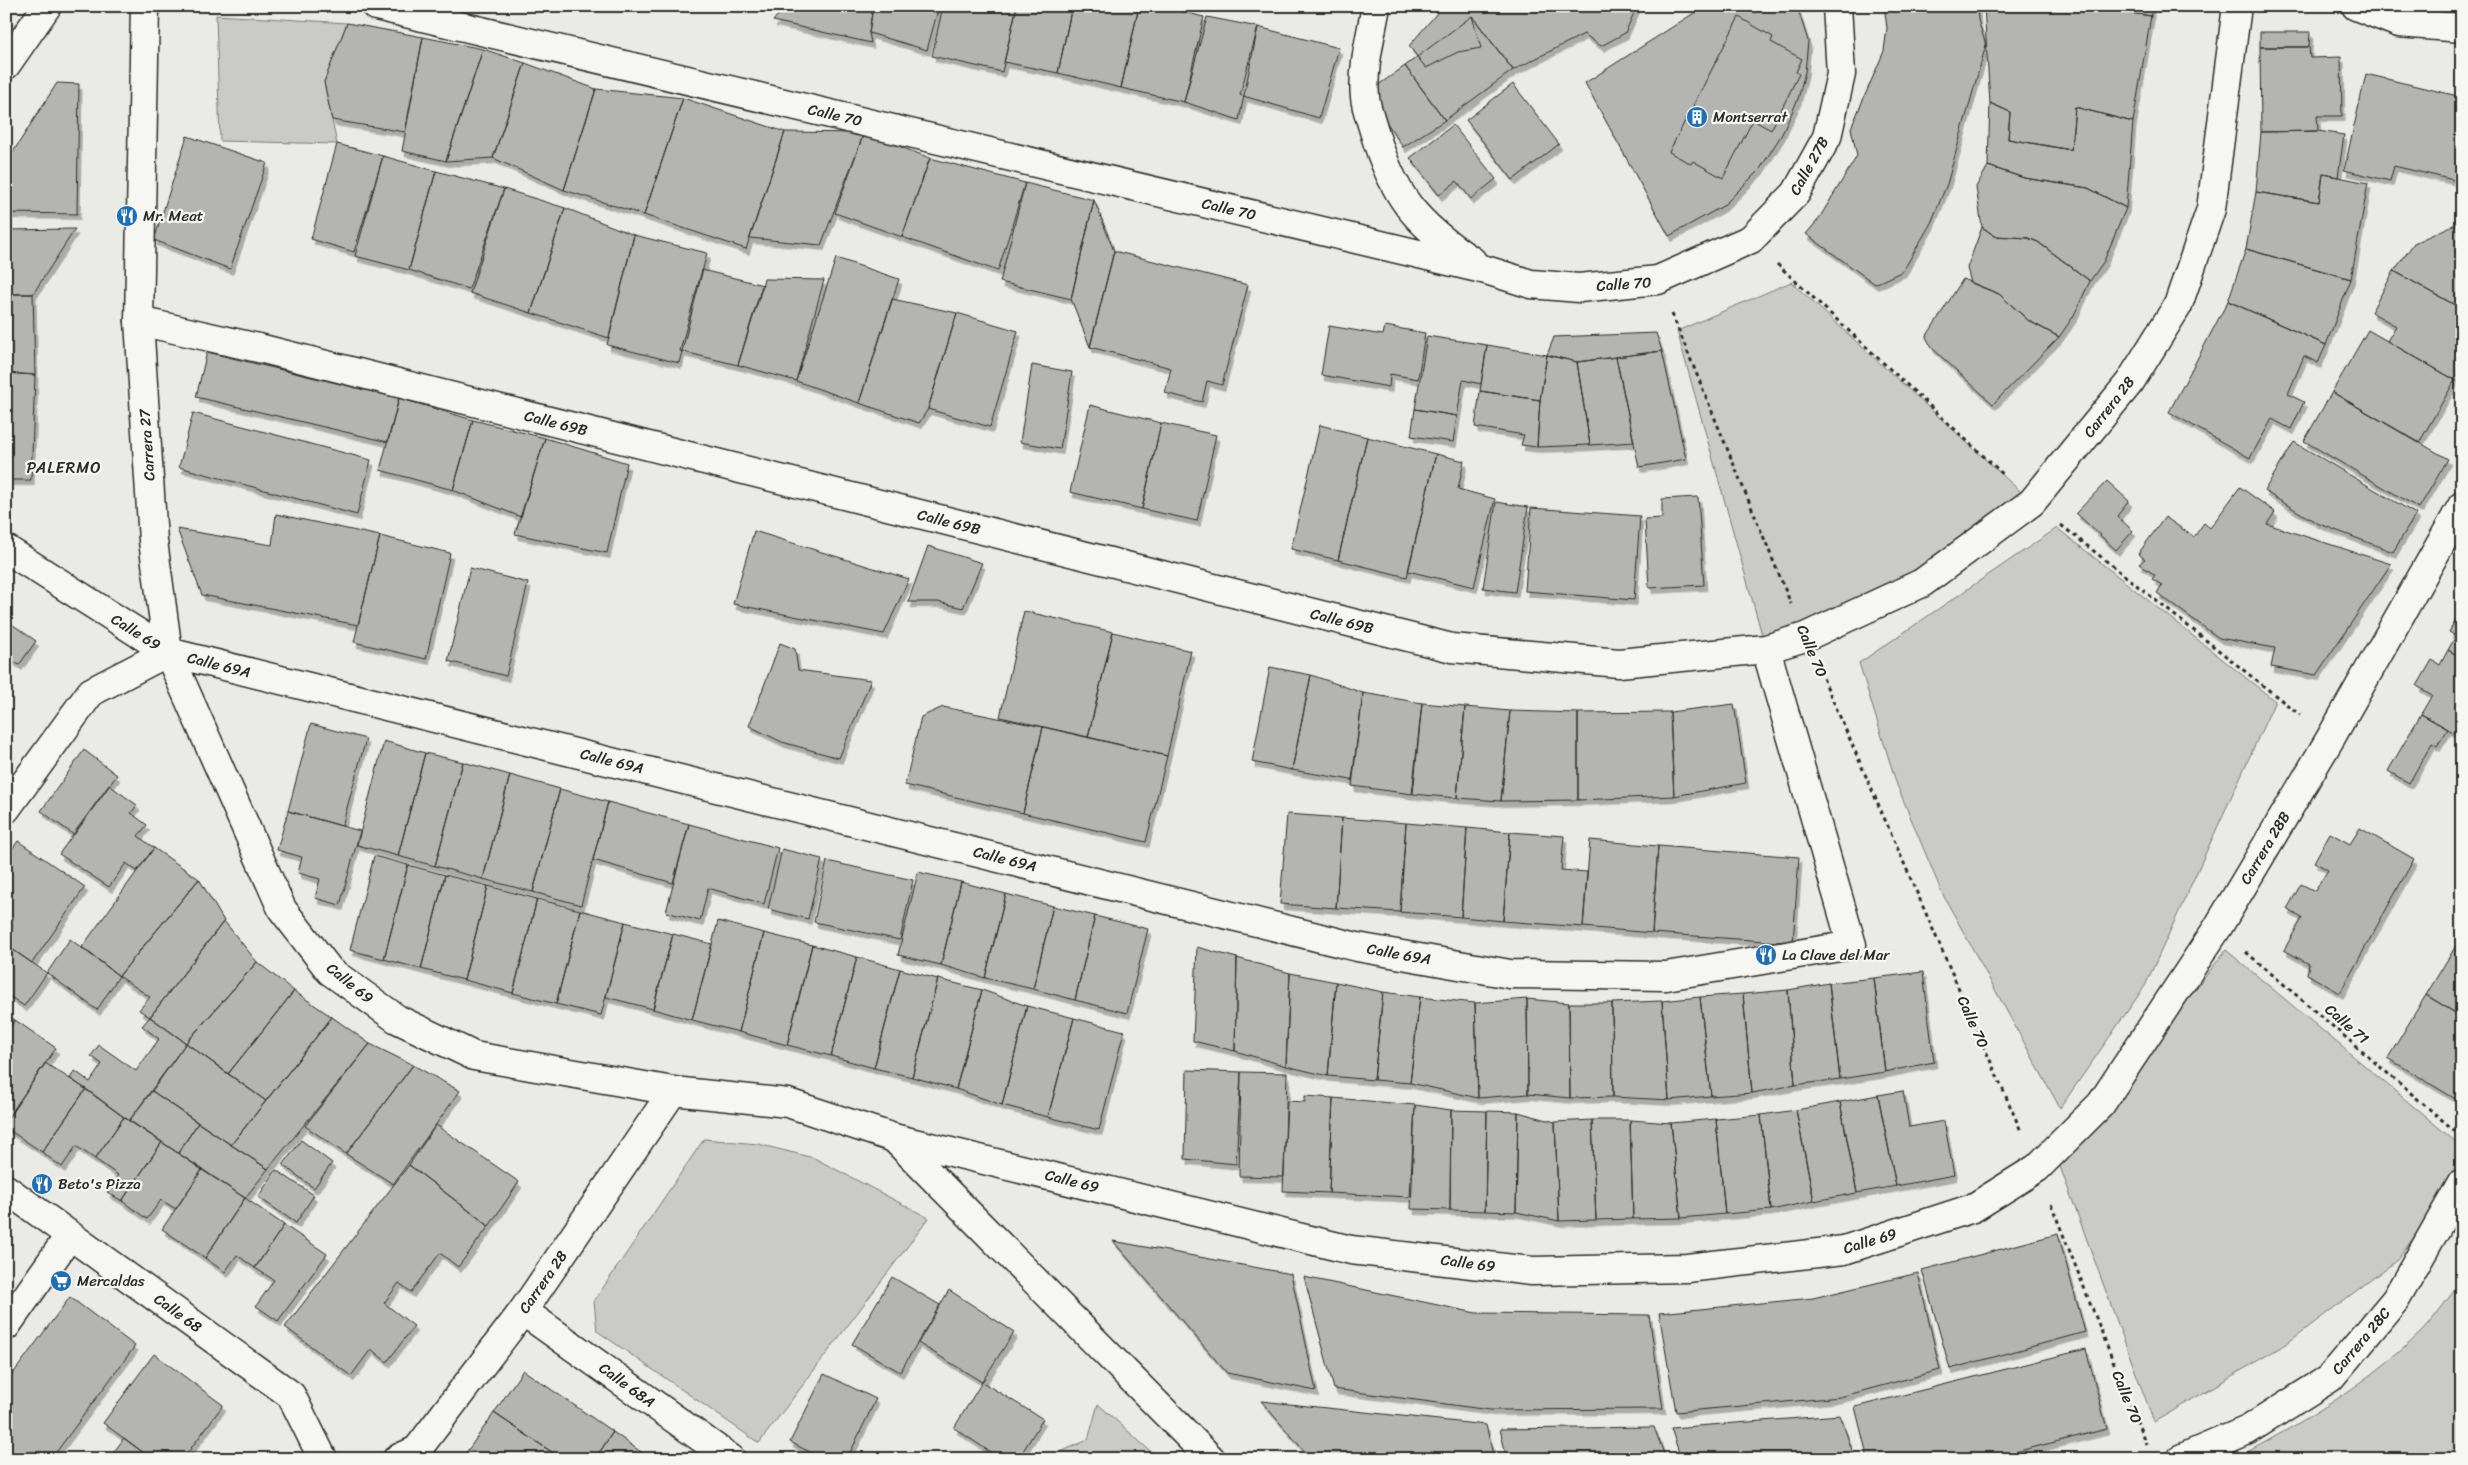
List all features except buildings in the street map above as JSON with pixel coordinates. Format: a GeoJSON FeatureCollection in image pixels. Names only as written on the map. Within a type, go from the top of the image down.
{"type":"FeatureCollection","features":[{"type":"Feature","properties":{"kind":"street"},"geometry":{"type":"LineString","coordinates":[[6,66],[48,6]]}},
{"type":"Feature","properties":{"kind":"street","name":"Carrera 27"},"geometry":{"type":"LineString","coordinates":[[145,6],[139,321],[153,541],[168,652]]}},
{"type":"Feature","properties":{"kind":"street","name":"Calle 70"},"geometry":{"type":"LineString","coordinates":[[376,6],[1486,270],[1531,284],[1579,288],[1658,280]]}},
{"type":"Feature","properties":{"kind":"street"},"geometry":{"type":"LineString","coordinates":[[1376,6],[1368,56],[1365,98],[1382,159],[1406,205],[1442,241],[1486,270]]}},
{"type":"Feature","properties":{"kind":"street","name":"Calle 27B"},"geometry":{"type":"LineString","coordinates":[[1658,280],[1750,239],[1796,194],[1827,137],[1842,74],[1837,6]]}},
{"type":"Feature","properties":{"kind":"street","name":"Carrera 28"},"geometry":{"type":"LineString","coordinates":[[1766,649],[1805,637],[1922,583],[2032,502],[2130,382],[2178,305],[2211,210],[2237,6]]}},
{"type":"Feature","properties":{"kind":"street"},"geometry":{"type":"LineString","coordinates":[[2356,6],[2399,23],[2462,28]]}},
{"type":"Feature","properties":{"kind":"street","name":"Calle 69B"},"geometry":{"type":"LineString","coordinates":[[139,321],[263,349],[1452,648],[1619,663],[1766,649]]}},
{"type":"Feature","properties":{"kind":"street","name":"Carrera 28B"},"geometry":{"type":"LineString","coordinates":[[2037,1168],[2101,1104],[2218,928],[2330,739],[2462,506]]}},
{"type":"Feature","properties":{"kind":"street","name":"Calle 69"},"geometry":{"type":"LineString","coordinates":[[6,549],[168,652],[282,908],[330,970],[397,1019],[474,1056],[673,1091],[788,1103],[894,1138],[1351,1250],[1532,1271],[1687,1268],[1844,1250],[1973,1208],[2037,1168]]}},
{"type":"Feature","properties":{"kind":"street","name":"Calle 69A"},"geometry":{"type":"LineString","coordinates":[[168,652],[1357,947],[1510,974],[1666,976],[1852,945],[1766,649]]}},
{"type":"Feature","properties":{"kind":"street"},"geometry":{"type":"LineString","coordinates":[[6,809],[91,692],[168,652]]}},
{"type":"Feature","properties":{"kind":"street","name":"Carrera 28"},"geometry":{"type":"LineString","coordinates":[[397,1459],[416,1450],[524,1311],[673,1091]]}},
{"type":"Feature","properties":{"kind":"street","name":"Calle 69"},"geometry":{"type":"LineString","coordinates":[[894,1138],[1211,1459]]}},
{"type":"Feature","properties":{"kind":"street","name":"Carrera 28C"},"geometry":{"type":"LineString","coordinates":[[2180,1459],[2248,1430],[2330,1378],[2396,1299],[2462,1183]]}},
{"type":"Feature","properties":{"kind":"street","name":"Calle 68"},"geometry":{"type":"LineString","coordinates":[[6,1188],[291,1395],[324,1459]]}},
{"type":"Feature","properties":{"kind":"street"},"geometry":{"type":"LineString","coordinates":[[6,1326],[70,1235]]}},
{"type":"Feature","properties":{"kind":"street","name":"Calle 68A"},"geometry":{"type":"LineString","coordinates":[[524,1311],[731,1459]]}},
{"type":"Feature","properties":{"kind":"path","name":"Calle 70"},"geometry":{"type":"LineString","coordinates":[[1658,280],[1805,637],[2037,1168],[2148,1450]]}},
{"type":"Feature","properties":{"kind":"path","name":"Calle 71"},"geometry":{"type":"LineString","coordinates":[[2218,928],[2462,1137]]}},
{"type":"Feature","properties":{"kind":"shaded area"},"geometry":{"type":"Polygon","coordinates":[[[216,15],[347,23],[324,82],[337,144],[220,141],[216,15]]]}},
{"type":"Feature","properties":{"kind":"shaded area"},"geometry":{"type":"Polygon","coordinates":[[[1791,282],[2032,502],[1906,582],[1766,649],[1677,331],[1791,282]]]}},
{"type":"Feature","properties":{"kind":"shaded area"},"geometry":{"type":"Polygon","coordinates":[[[2057,528],[2275,701],[2145,986],[2060,1108],[1942,893],[1897,785],[1859,663],[2057,528]]]}},
{"type":"Feature","properties":{"kind":"shaded area"},"geometry":{"type":"Polygon","coordinates":[[[2226,950],[2462,1147],[2462,1173],[2397,1260],[2286,1344],[2154,1422],[2059,1164],[2226,950]]]}},
{"type":"Feature","properties":{"kind":"shaded area"},"geometry":{"type":"Polygon","coordinates":[[[704,1139],[758,1144],[814,1158],[929,1218],[759,1443],[597,1331],[594,1301],[704,1139]]]}},
{"type":"Feature","properties":{"kind":"shaded area"},"geometry":{"type":"Polygon","coordinates":[[[2462,1281],[2462,1459],[2234,1459],[2332,1402],[2378,1369],[2421,1332],[2462,1281]]]}},
{"type":"Feature","properties":{"kind":"shaded area"},"geometry":{"type":"Polygon","coordinates":[[[1098,1404],[1159,1459],[1044,1459],[1088,1440],[1098,1404]]]}},
{"type":"Feature","properties":{"kind":"place","name":"Montserrat"},"geometry":{"type":"Point","coordinates":[1697,117]}},
{"type":"Feature","properties":{"kind":"place","name":"Mr. Meat"},"geometry":{"type":"Point","coordinates":[127,216]}},
{"type":"Feature","properties":{"kind":"place","name":"La Clave del Mar"},"geometry":{"type":"Point","coordinates":[1766,955]}},
{"type":"Feature","properties":{"kind":"place","name":"Beto's Pizza"},"geometry":{"type":"Point","coordinates":[42,1184]}},
{"type":"Feature","properties":{"kind":"place","name":"Mercaldas"},"geometry":{"type":"Point","coordinates":[61,1281]}},
{"type":"Feature","properties":{"kind":"district","name":"PALERMO"},"geometry":{"type":"Point","coordinates":[64,467]}}]}
